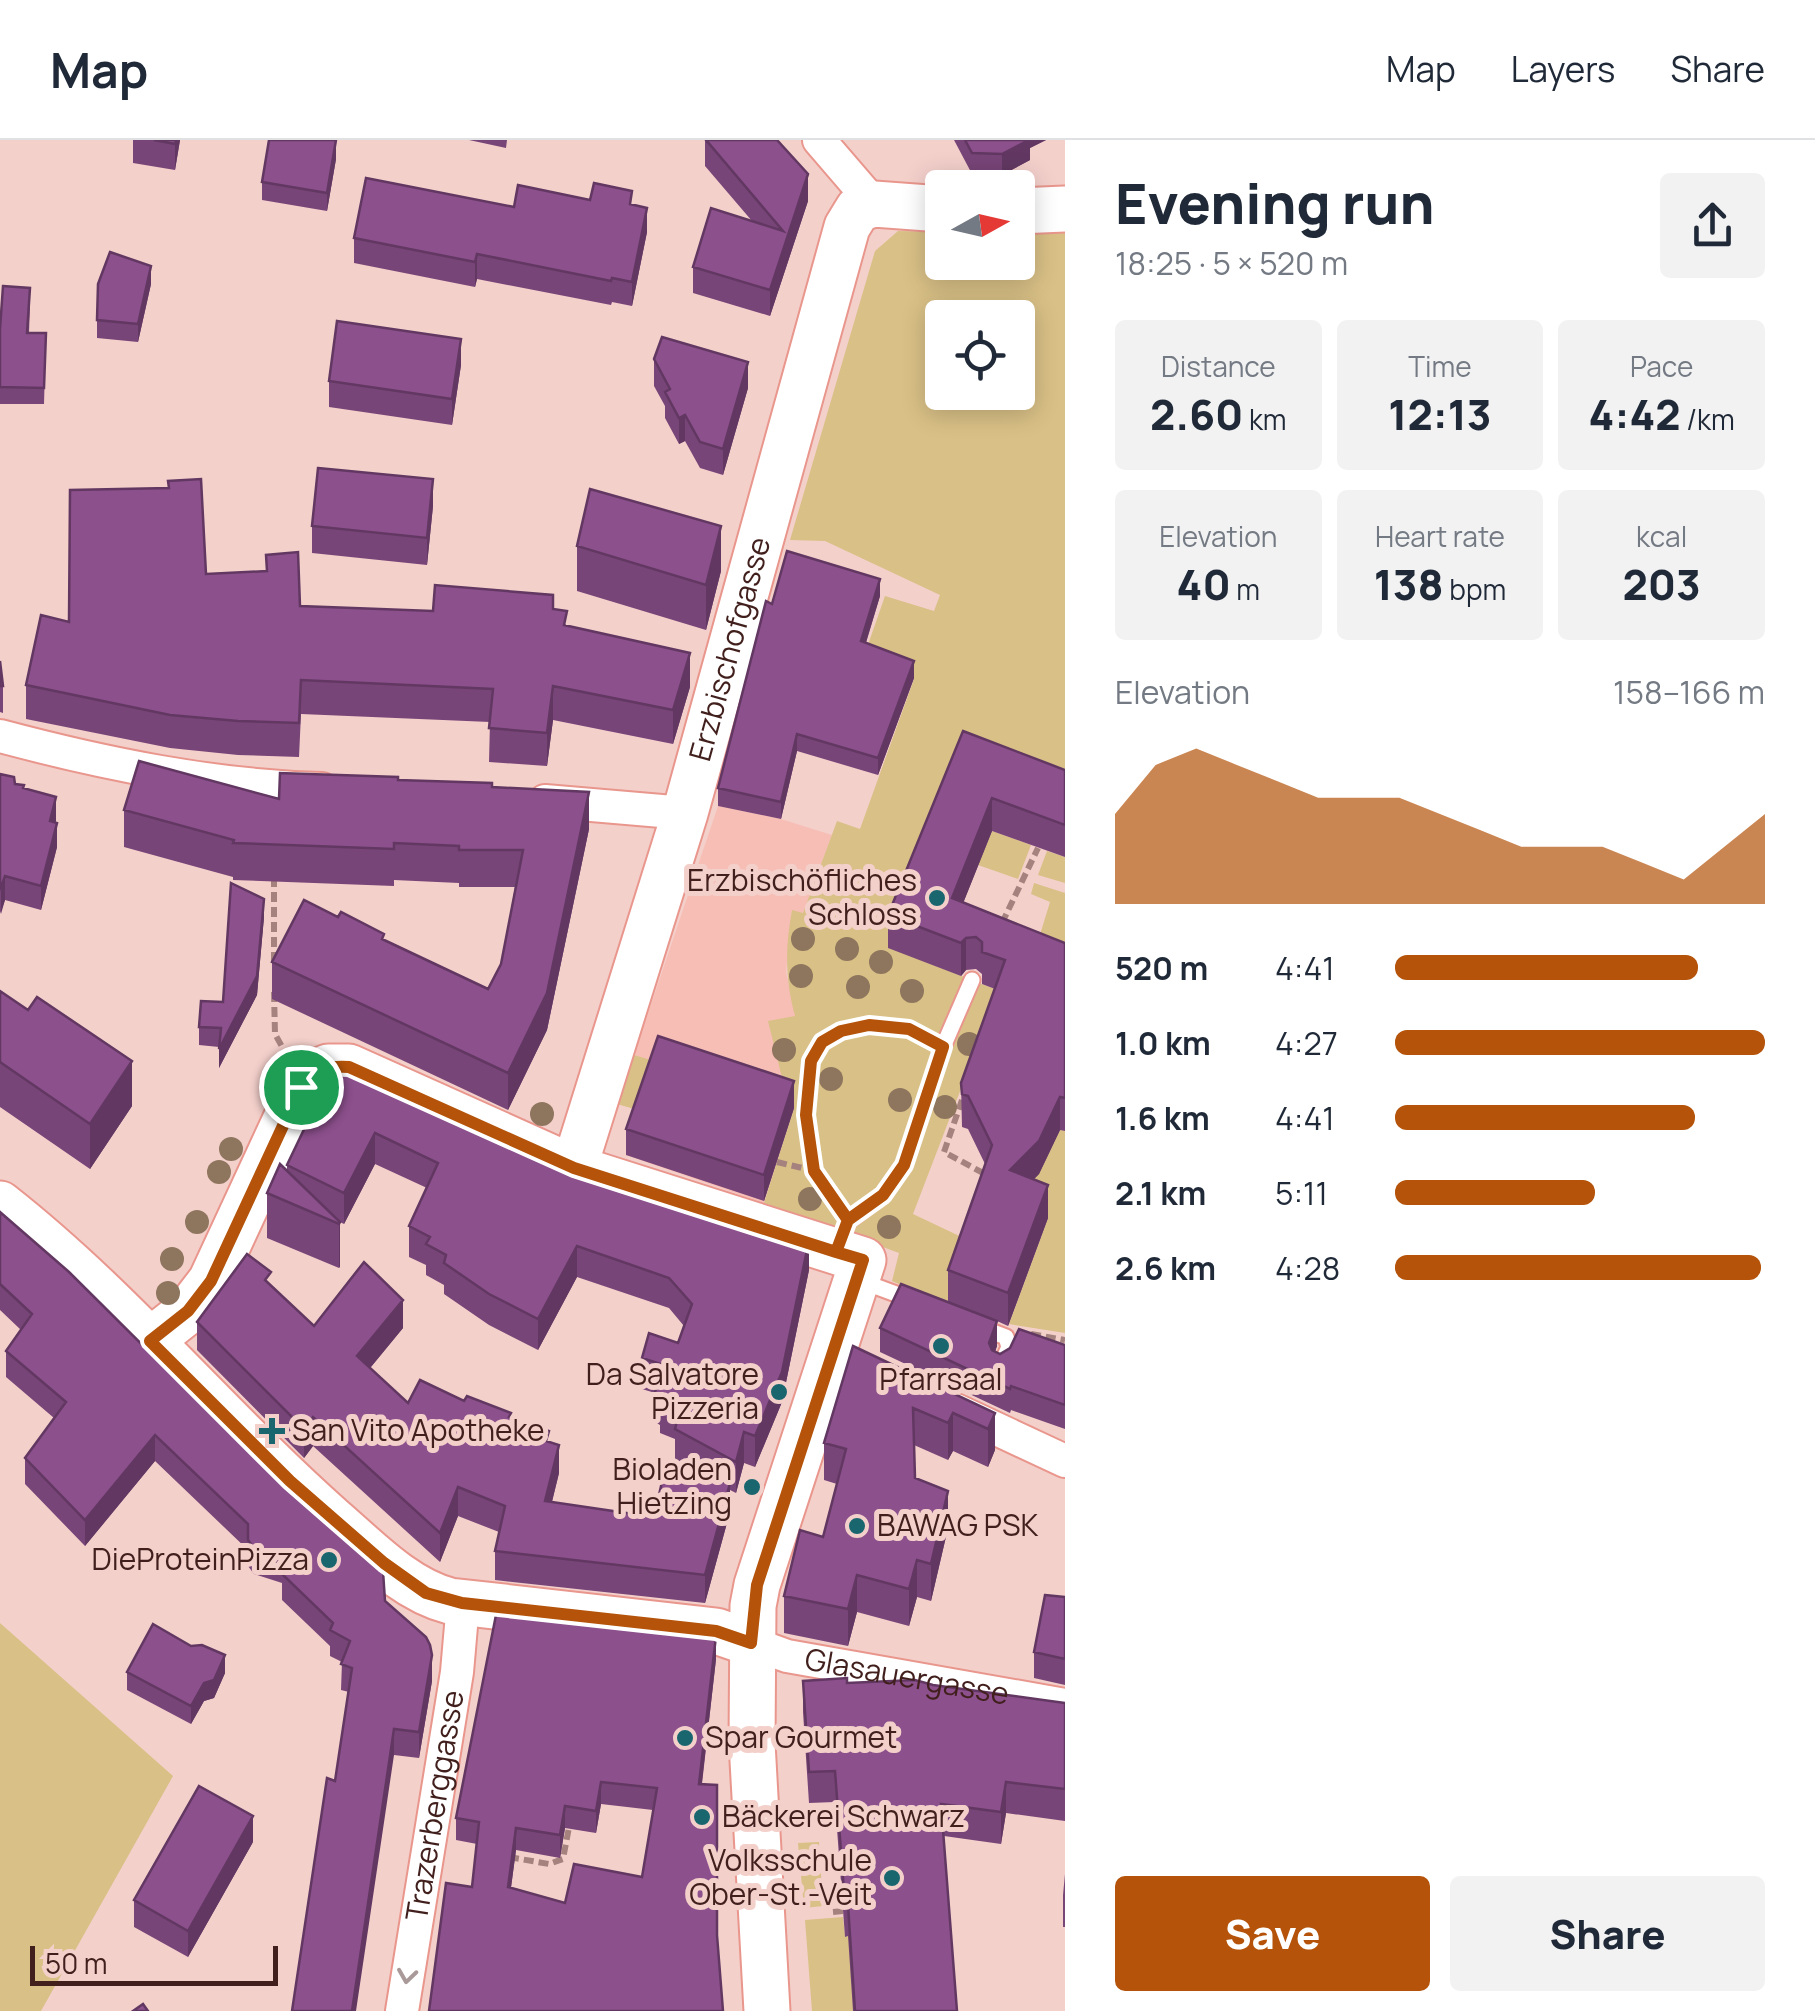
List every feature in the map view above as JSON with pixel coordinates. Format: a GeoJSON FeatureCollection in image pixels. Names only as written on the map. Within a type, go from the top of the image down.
{"type":"FeatureCollection","features":[{"type":"Feature","properties":{"kind":"street"},"geometry":{"type":"LineString","coordinates":[[819,140],[874,204],[925,208]]}},
{"type":"Feature","properties":{"kind":"street","name":"Erzbischofgasse"},"geometry":{"type":"LineString","coordinates":[[574,1168],[686,813],[846,227],[858,209],[874,204]]}},
{"type":"Feature","properties":{"kind":"street"},"geometry":{"type":"LineString","coordinates":[[1035,211],[1065,210]]}},
{"type":"Feature","properties":{"kind":"street"},"geometry":{"type":"LineString","coordinates":[[0,736],[92,761],[272,787],[361,790]]}},
{"type":"Feature","properties":{"kind":"street"},"geometry":{"type":"LineString","coordinates":[[516,798],[686,813]]}},
{"type":"Feature","properties":{"kind":"street"},"geometry":{"type":"LineString","coordinates":[[150,1341],[188,1311],[211,1281],[301,1087],[328,1067],[349,1067],[574,1168],[851,1253],[850,1359],[757,1585],[751,1643],[752,1743],[767,2011]]}},
{"type":"Feature","properties":{"kind":"street"},"geometry":{"type":"LineString","coordinates":[[0,1204],[100,1291],[290,1481],[384,1563],[426,1593],[462,1603],[716,1631],[751,1643]]}},
{"type":"Feature","properties":{"kind":"street"},"geometry":{"type":"LineString","coordinates":[[932,1398],[1065,1461]]}},
{"type":"Feature","properties":{"kind":"street","name":"Trazerberggasse"},"geometry":{"type":"LineString","coordinates":[[402,2011],[456,1672],[462,1603]]}},
{"type":"Feature","properties":{"kind":"street","name":"Glasauergasse"},"geometry":{"type":"LineString","coordinates":[[751,1643],[787,1656],[1065,1704]]}},
{"type":"Feature","properties":{"kind":"lane"},"geometry":{"type":"LineString","coordinates":[[934,1309],[888,1289],[851,1253],[904,1165],[943,1047],[972,980]]}},
{"type":"Feature","properties":{"kind":"lane"},"geometry":{"type":"LineString","coordinates":[[963,1321],[1006,1337],[1008,1348],[1000,1366]]}},
{"type":"Feature","properties":{"kind":"path"},"geometry":{"type":"LineString","coordinates":[[998,930],[1038,848]]}},
{"type":"Feature","properties":{"kind":"path"},"geometry":{"type":"LineString","coordinates":[[274,876],[275,1034],[301,1087]]}},
{"type":"Feature","properties":{"kind":"path"},"geometry":{"type":"LineString","coordinates":[[851,1253],[814,1171],[806,1115],[811,1061],[822,1042],[841,1031],[869,1025],[909,1029],[943,1047]]}},
{"type":"Feature","properties":{"kind":"path"},"geometry":{"type":"LineString","coordinates":[[963,1098],[944,1152],[988,1176]]}},
{"type":"Feature","properties":{"kind":"path"},"geometry":{"type":"LineString","coordinates":[[777,1162],[814,1171]]}},
{"type":"Feature","properties":{"kind":"path"},"geometry":{"type":"LineString","coordinates":[[1006,1337],[1017,1332],[1065,1340]]}},
{"type":"Feature","properties":{"kind":"path"},"geometry":{"type":"LineString","coordinates":[[499,1855],[550,1864],[563,1859],[571,1809]]}},
{"type":"Feature","properties":{"kind":"shaded area"},"geometry":{"type":"Polygon","coordinates":[[[1065,225],[1065,803],[963,764],[888,947],[1035,1005],[987,1021],[913,1214],[970,1241],[947,1305],[892,1281],[899,1253],[764,1203],[794,1108],[789,1106],[768,1021],[795,1016],[787,963],[792,910],[803,913],[837,821],[860,829],[914,679],[863,659],[885,596],[934,611],[940,595],[825,541],[790,540],[875,251],[898,231],[925,232],[925,280],[1035,280],[1035,229],[1065,225]]]}},
{"type":"Feature","properties":{"kind":"shaded area"},"geometry":{"type":"Polygon","coordinates":[[[718,806],[832,835],[803,914],[792,911],[786,972],[796,1016],[794,1108],[764,1203],[626,1155],[658,1063],[634,1055],[718,806]]]}},
{"type":"Feature","properties":{"kind":"shaded area"},"geometry":{"type":"Polygon","coordinates":[[[992,831],[1031,845],[1018,879],[978,865],[992,831]]]}},
{"type":"Feature","properties":{"kind":"shaded area"},"geometry":{"type":"Polygon","coordinates":[[[1047,851],[1065,857],[1065,883],[1038,875],[1047,851]]]}},
{"type":"Feature","properties":{"kind":"shaded area"},"geometry":{"type":"Polygon","coordinates":[[[1034,883],[1065,893],[1065,976],[1039,938],[1050,902],[1031,894],[1034,883]]]}},
{"type":"Feature","properties":{"kind":"shaded area"},"geometry":{"type":"Polygon","coordinates":[[[634,1055],[658,1062],[641,1111],[617,1104],[634,1055]]]}},
{"type":"Feature","properties":{"kind":"shaded area"},"geometry":{"type":"Polygon","coordinates":[[[1060,1130],[1065,1131],[1065,1333],[1009,1324],[1048,1218],[1025,1189],[1039,1173],[1060,1130]]]}},
{"type":"Feature","properties":{"kind":"shaded area"},"geometry":{"type":"Polygon","coordinates":[[[0,1623],[173,1776],[41,2011],[0,2011],[0,1623]]]}},
{"type":"Feature","properties":{"kind":"shaded area"},"geometry":{"type":"Polygon","coordinates":[[[819,1842],[823,1906],[804,1908],[798,1843],[819,1842]]]}},
{"type":"Feature","properties":{"kind":"shaded area"},"geometry":{"type":"Polygon","coordinates":[[[843,1917],[845,1936],[853,1936],[853,2011],[812,2011],[805,1920],[843,1917]]]}},
{"type":"Feature","properties":{"kind":"building"},"geometry":{"type":"Polygon","coordinates":[[[269,140],[336,140],[327,193],[262,182],[269,140]]]}},
{"type":"Feature","properties":{"kind":"building"},"geometry":{"type":"Polygon","coordinates":[[[706,140],[777,140],[808,174],[770,290],[693,267],[711,208],[783,231],[706,140]]]}},
{"type":"Feature","properties":{"kind":"building"},"geometry":{"type":"Polygon","coordinates":[[[965,140],[1029,140],[1002,154],[972,153],[965,140]]]}},
{"type":"Feature","properties":{"kind":"building"},"geometry":{"type":"Polygon","coordinates":[[[366,178],[514,207],[518,185],[590,200],[594,183],[632,191],[630,204],[647,208],[632,282],[477,254],[475,262],[354,238],[366,178]]]}},
{"type":"Feature","properties":{"kind":"building"},"geometry":{"type":"Polygon","coordinates":[[[110,252],[151,266],[138,324],[97,320],[98,284],[110,252]]]}},
{"type":"Feature","properties":{"kind":"building"},"geometry":{"type":"Polygon","coordinates":[[[3,286],[30,288],[27,333],[46,333],[44,388],[0,387],[3,286]]]}},
{"type":"Feature","properties":{"kind":"building"},"geometry":{"type":"Polygon","coordinates":[[[337,321],[461,339],[452,399],[329,381],[337,321]]]}},
{"type":"Feature","properties":{"kind":"building"},"geometry":{"type":"Polygon","coordinates":[[[662,337],[748,362],[723,449],[700,442],[685,415],[679,418],[665,392],[670,389],[654,359],[662,337]]]}},
{"type":"Feature","properties":{"kind":"building"},"geometry":{"type":"Polygon","coordinates":[[[318,468],[433,479],[427,538],[312,526],[318,468]]]}},
{"type":"Feature","properties":{"kind":"building"},"geometry":{"type":"Polygon","coordinates":[[[201,479],[206,574],[267,571],[266,555],[298,552],[300,606],[433,611],[435,585],[553,595],[553,609],[567,611],[564,625],[690,653],[673,710],[553,686],[547,733],[489,728],[493,689],[301,680],[299,723],[170,715],[26,685],[41,615],[69,622],[70,490],[169,488],[168,481],[201,479]]]}},
{"type":"Feature","properties":{"kind":"building"},"geometry":{"type":"Polygon","coordinates":[[[590,489],[721,526],[706,585],[577,546],[590,489]]]}},
{"type":"Feature","properties":{"kind":"building"},"geometry":{"type":"Polygon","coordinates":[[[787,551],[880,579],[861,641],[914,661],[878,758],[797,734],[781,802],[718,788],[766,601],[772,604],[787,551]]]}},
{"type":"Feature","properties":{"kind":"building"},"geometry":{"type":"Polygon","coordinates":[[[963,731],[1065,770],[1065,825],[992,798],[952,898],[1065,943],[1065,1098],[1060,1097],[1039,1141],[1010,1170],[1048,1185],[1008,1293],[948,1270],[992,1145],[968,1096],[962,1094],[961,1083],[1005,960],[982,952],[982,942],[976,937],[961,943],[888,915],[963,731]]]}},
{"type":"Feature","properties":{"kind":"building"},"geometry":{"type":"Polygon","coordinates":[[[139,761],[279,799],[280,773],[398,777],[589,792],[547,993],[508,1073],[272,962],[304,900],[338,917],[341,912],[384,934],[382,939],[488,989],[501,964],[523,850],[459,850],[459,846],[394,843],[394,849],[233,843],[234,840],[124,810],[139,761]]]}},
{"type":"Feature","properties":{"kind":"building"},"geometry":{"type":"Polygon","coordinates":[[[0,774],[14,777],[15,784],[24,785],[23,788],[56,797],[50,821],[57,823],[41,886],[5,876],[0,890],[0,774]]]}},
{"type":"Feature","properties":{"kind":"building"},"geometry":{"type":"Polygon","coordinates":[[[231,883],[264,899],[257,976],[219,1049],[221,1028],[199,1027],[201,1001],[223,1002],[231,883]]]}},
{"type":"Feature","properties":{"kind":"building"},"geometry":{"type":"Polygon","coordinates":[[[0,991],[28,1010],[37,997],[132,1061],[90,1124],[0,1062],[0,991]]]}},
{"type":"Feature","properties":{"kind":"building"},"geometry":{"type":"Polygon","coordinates":[[[658,1036],[794,1081],[764,1175],[626,1129],[658,1036]]]}},
{"type":"Feature","properties":{"kind":"building"},"geometry":{"type":"Polygon","coordinates":[[[359,1069],[591,1176],[745,1229],[748,1220],[809,1240],[782,1372],[755,1436],[744,1432],[736,1462],[675,1429],[680,1410],[660,1402],[663,1395],[655,1392],[664,1365],[642,1358],[649,1333],[678,1343],[692,1304],[669,1278],[577,1246],[538,1319],[489,1294],[444,1263],[446,1255],[426,1244],[430,1237],[409,1226],[438,1163],[375,1133],[344,1193],[287,1165],[330,1075],[337,1079],[345,1072],[359,1069]]]}},
{"type":"Feature","properties":{"kind":"building"},"geometry":{"type":"Polygon","coordinates":[[[280,1164],[340,1222],[339,1224],[267,1193],[280,1164]]]}},
{"type":"Feature","properties":{"kind":"building"},"geometry":{"type":"Polygon","coordinates":[[[0,1212],[69,1272],[272,1474],[383,1571],[385,1601],[430,1645],[432,1655],[419,1732],[394,1729],[352,2011],[292,2011],[327,1778],[335,1781],[352,1668],[341,1664],[350,1641],[330,1630],[333,1623],[282,1574],[295,1561],[254,1548],[248,1540],[248,1524],[155,1435],[85,1520],[25,1458],[66,1402],[6,1351],[32,1314],[0,1284],[0,1212]]]}},
{"type":"Feature","properties":{"kind":"building"},"geometry":{"type":"Polygon","coordinates":[[[247,1254],[271,1272],[265,1280],[314,1326],[364,1262],[403,1300],[357,1356],[408,1403],[420,1380],[464,1401],[467,1396],[549,1431],[546,1441],[559,1445],[545,1501],[654,1517],[664,1473],[730,1483],[705,1575],[495,1551],[505,1506],[458,1487],[440,1533],[313,1417],[304,1429],[197,1322],[247,1254]]]}},
{"type":"Feature","properties":{"kind":"building"},"geometry":{"type":"Polygon","coordinates":[[[901,1284],[997,1321],[989,1343],[1000,1354],[1010,1348],[1019,1329],[1065,1345],[1065,1405],[1011,1386],[1010,1389],[880,1328],[901,1284]]]}},
{"type":"Feature","properties":{"kind":"building"},"geometry":{"type":"Polygon","coordinates":[[[853,1346],[995,1413],[988,1429],[953,1413],[948,1423],[913,1408],[915,1478],[948,1491],[931,1564],[917,1560],[909,1589],[857,1575],[848,1609],[784,1596],[800,1530],[823,1537],[846,1449],[824,1443],[853,1346]]]}},
{"type":"Feature","properties":{"kind":"building"},"geometry":{"type":"Polygon","coordinates":[[[1045,1595],[1065,1597],[1065,1659],[1034,1652],[1045,1595]]]}},
{"type":"Feature","properties":{"kind":"building"},"geometry":{"type":"Polygon","coordinates":[[[497,1610],[716,1636],[699,1784],[717,1785],[717,1935],[723,2011],[429,2011],[446,1883],[472,1887],[479,1822],[456,1818],[497,1610]],[[601,1782],[596,1811],[565,1806],[560,1835],[516,1828],[508,1887],[565,1903],[574,1864],[642,1877],[657,1788],[601,1782]]]}},
{"type":"Feature","properties":{"kind":"building"},"geometry":{"type":"Polygon","coordinates":[[[153,1624],[191,1646],[202,1645],[225,1655],[214,1680],[204,1683],[191,1706],[127,1672],[153,1624]]]}},
{"type":"Feature","properties":{"kind":"building","name":"Volksschule Ober-St.-Veit"},"geometry":{"type":"Polygon","coordinates":[[[847,1678],[847,1683],[915,1680],[1065,1703],[1065,1789],[1006,1782],[1001,1812],[941,1804],[957,2011],[855,2011],[835,1771],[809,1772],[803,1681],[847,1678]]]}},
{"type":"Feature","properties":{"kind":"building"},"geometry":{"type":"Polygon","coordinates":[[[199,1786],[253,1816],[188,1931],[134,1900],[199,1786]]]}},
{"type":"Feature","properties":{"kind":"place","name":"Erzbischöfliches Schloss"},"geometry":{"type":"Point","coordinates":[937,898]}},
{"type":"Feature","properties":{"kind":"place","name":"Pfarrsaal"},"geometry":{"type":"Point","coordinates":[941,1346]}},
{"type":"Feature","properties":{"kind":"place","name":"Da Salvatore Pizzeria"},"geometry":{"type":"Point","coordinates":[779,1392]}},
{"type":"Feature","properties":{"kind":"place","name":"San Vito Apotheke"},"geometry":{"type":"Point","coordinates":[272,1431]}},
{"type":"Feature","properties":{"kind":"place","name":"Bioladen Hietzing"},"geometry":{"type":"Point","coordinates":[752,1487]}},
{"type":"Feature","properties":{"kind":"place","name":"BAWAG PSK"},"geometry":{"type":"Point","coordinates":[857,1526]}},
{"type":"Feature","properties":{"kind":"place","name":"DieProteinPizza"},"geometry":{"type":"Point","coordinates":[329,1560]}},
{"type":"Feature","properties":{"kind":"place","name":"Spar Gourmet"},"geometry":{"type":"Point","coordinates":[685,1738]}},
{"type":"Feature","properties":{"kind":"place","name":"Bäckerei Schwarz"},"geometry":{"type":"Point","coordinates":[702,1817]}},
{"type":"Feature","properties":{"kind":"place","name":"Volksschule Ober-St.-Veit"},"geometry":{"type":"Point","coordinates":[892,1878]}},
{"type":"Feature","properties":{"kind":"route"},"geometry":{"type":"LineString","coordinates":[[301,1087],[211,1281],[188,1311],[150,1341],[290,1481],[412,1586],[437,1598],[462,1603],[716,1631],[751,1643],[757,1585],[863,1260],[836,1252],[848,1220],[883,1195],[904,1165],[943,1047],[909,1029],[869,1025],[841,1031],[822,1042],[811,1061],[806,1115],[814,1171],[848,1220],[844,1237],[836,1252],[574,1168],[349,1067],[328,1067],[301,1087]]}}]}
